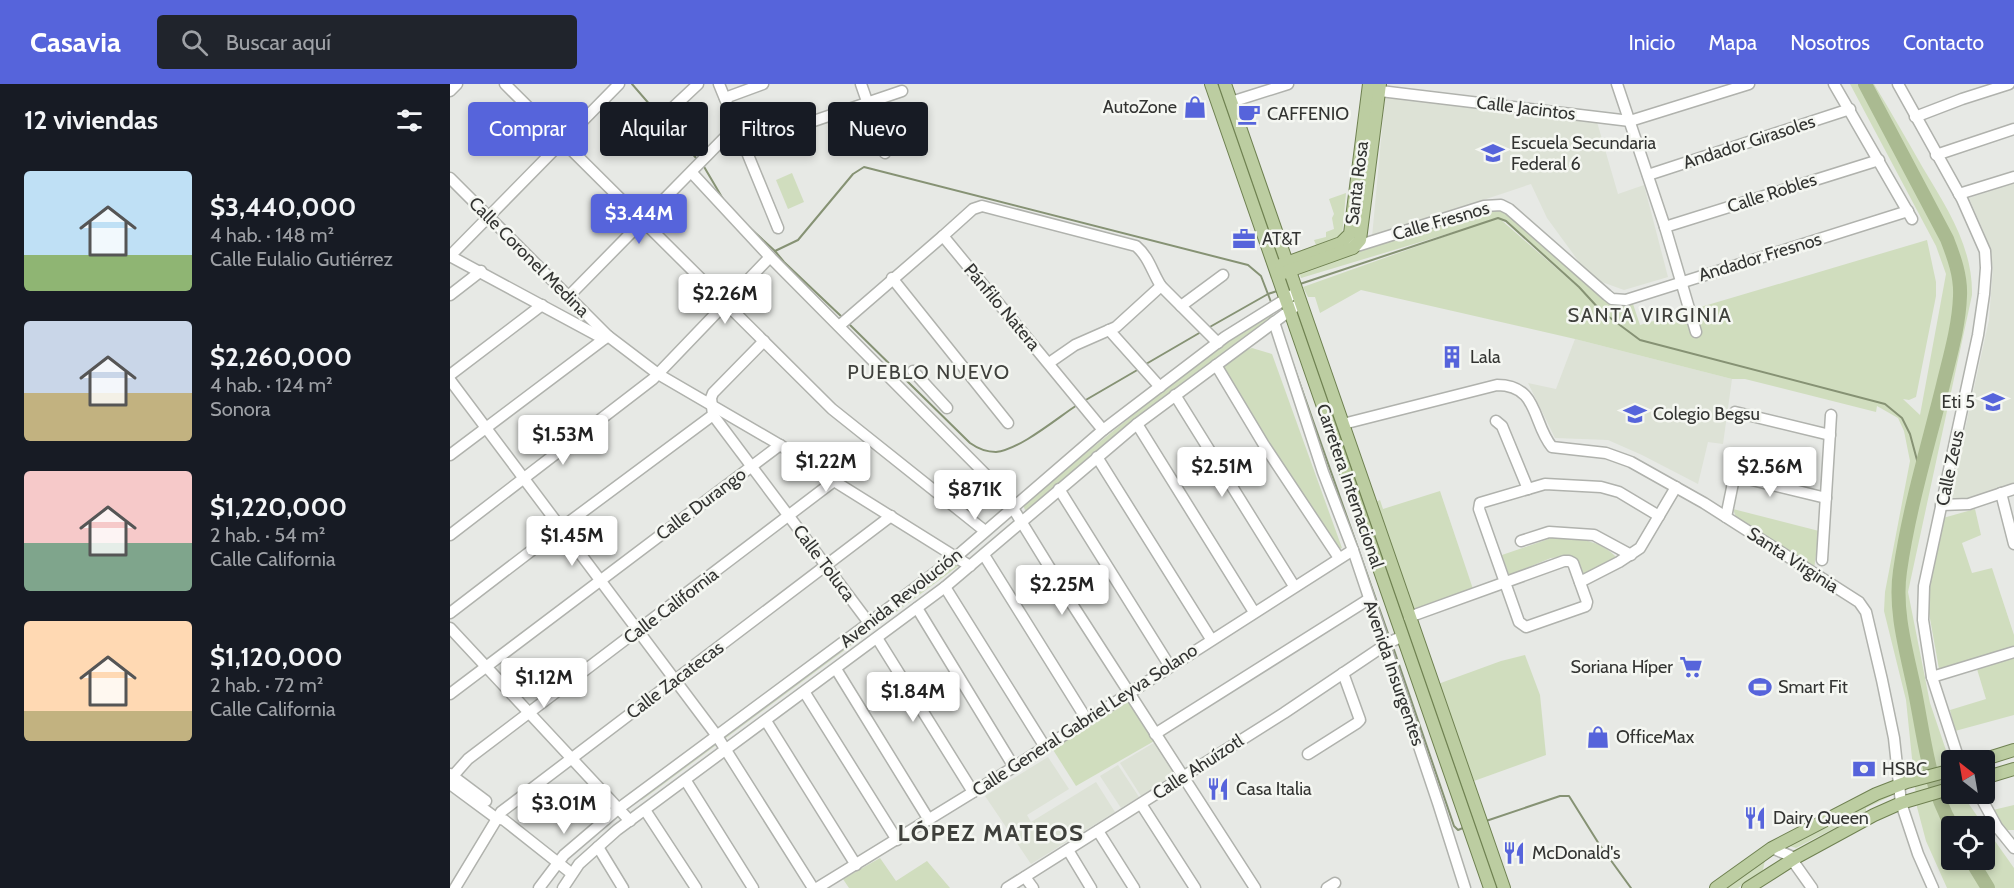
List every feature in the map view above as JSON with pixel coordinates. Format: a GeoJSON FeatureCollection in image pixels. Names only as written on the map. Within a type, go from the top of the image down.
{"type":"FeatureCollection","features":[{"type":"Feature","properties":{"kind":"main road","name":"Carretera Internacional"},"geometry":{"type":"LineString","coordinates":[[1211,84],[1289,311],[1393,641],[1473,816]]}},
{"type":"Feature","properties":{"kind":"main road","name":"Carretera Internacional"},"geometry":{"type":"LineString","coordinates":[[1225,84],[1409,617],[1478,832],[1490,888]]}},
{"type":"Feature","properties":{"kind":"main road"},"geometry":{"type":"LineString","coordinates":[[1280,284],[1294,283],[1362,234],[1374,87]]}},
{"type":"Feature","properties":{"kind":"main road"},"geometry":{"type":"LineString","coordinates":[[1995,756],[2014,750]]}},
{"type":"Feature","properties":{"kind":"main road"},"geometry":{"type":"LineString","coordinates":[[1995,775],[2014,769]]}},
{"type":"Feature","properties":{"kind":"main road"},"geometry":{"type":"LineString","coordinates":[[1716,888],[1772,848],[1876,794],[1941,773]]}},
{"type":"Feature","properties":{"kind":"main road"},"geometry":{"type":"LineString","coordinates":[[1748,888],[1795,858],[1874,815],[1907,801],[1941,791]]}},
{"type":"Feature","properties":{"kind":"main road","name":"Carretera Internacional"},"geometry":{"type":"LineString","coordinates":[[1478,832],[1504,888]]}},
{"type":"Feature","properties":{"kind":"street"},"geometry":{"type":"LineString","coordinates":[[450,91],[457,84]]}},
{"type":"Feature","properties":{"kind":"street"},"geometry":{"type":"LineString","coordinates":[[505,84],[523,102]]}},
{"type":"Feature","properties":{"kind":"street"},"geometry":{"type":"LineString","coordinates":[[588,116],[619,84]]}},
{"type":"Feature","properties":{"kind":"street"},"geometry":{"type":"LineString","coordinates":[[679,102],[698,84]]}},
{"type":"Feature","properties":{"kind":"street"},"geometry":{"type":"LineString","coordinates":[[719,84],[727,102]]}},
{"type":"Feature","properties":{"kind":"street"},"geometry":{"type":"LineString","coordinates":[[725,98],[763,84]]}},
{"type":"Feature","properties":{"kind":"street"},"geometry":{"type":"LineString","coordinates":[[861,84],[868,102]]}},
{"type":"Feature","properties":{"kind":"street"},"geometry":{"type":"LineString","coordinates":[[1231,102],[1287,84]]}},
{"type":"Feature","properties":{"kind":"street"},"geometry":{"type":"LineString","coordinates":[[1617,84],[1633,120],[1696,332]]}},
{"type":"Feature","properties":{"kind":"street"},"geometry":{"type":"LineString","coordinates":[[1633,120],[1749,84]]}},
{"type":"Feature","properties":{"kind":"street"},"geometry":{"type":"LineString","coordinates":[[1834,84],[1879,159]]}},
{"type":"Feature","properties":{"kind":"street","name":"Calle Zeus"},"geometry":{"type":"LineString","coordinates":[[1898,84],[1959,194],[1980,238],[1986,268],[1978,335],[1924,586],[1923,608],[1932,677],[1956,750]]}},
{"type":"Feature","properties":{"kind":"street"},"geometry":{"type":"LineString","coordinates":[[1915,117],[2009,84]]}},
{"type":"Feature","properties":{"kind":"street","name":"Calle Jacintos"},"geometry":{"type":"LineString","coordinates":[[1374,87],[1633,120]]}},
{"type":"Feature","properties":{"kind":"street"},"geometry":{"type":"LineString","coordinates":[[871,102],[902,91]]}},
{"type":"Feature","properties":{"kind":"street","name":"Andador Girasoles"},"geometry":{"type":"LineString","coordinates":[[1648,175],[1850,110]]}},
{"type":"Feature","properties":{"kind":"street"},"geometry":{"type":"LineString","coordinates":[[1936,155],[2014,129]]}},
{"type":"Feature","properties":{"kind":"street"},"geometry":{"type":"LineString","coordinates":[[568,297],[720,143]]}},
{"type":"Feature","properties":{"kind":"street"},"geometry":{"type":"LineString","coordinates":[[548,156],[450,256],[606,337],[712,410],[780,445],[834,482],[970,566]]}},
{"type":"Feature","properties":{"kind":"street"},"geometry":{"type":"LineString","coordinates":[[578,156],[855,429],[986,531]]}},
{"type":"Feature","properties":{"kind":"street"},"geometry":{"type":"LineString","coordinates":[[748,156],[778,228]]}},
{"type":"Feature","properties":{"kind":"street","name":"Andador Fresnos"},"geometry":{"type":"LineString","coordinates":[[1612,299],[1626,300],[1682,281],[1910,215],[1879,159]]}},
{"type":"Feature","properties":{"kind":"street","name":"Calle Robles"},"geometry":{"type":"LineString","coordinates":[[1665,227],[1879,159]]}},
{"type":"Feature","properties":{"kind":"street"},"geometry":{"type":"LineString","coordinates":[[696,169],[770,256],[844,322],[919,407],[1003,492],[1182,777],[1255,888]]}},
{"type":"Feature","properties":{"kind":"street"},"geometry":{"type":"LineString","coordinates":[[1959,194],[2014,177]]}},
{"type":"Feature","properties":{"kind":"street","name":"Calle Coronel Medina"},"geometry":{"type":"LineString","coordinates":[[450,178],[606,337]]}},
{"type":"Feature","properties":{"kind":"street","name":"Calle Fresnos"},"geometry":{"type":"LineString","coordinates":[[1352,242],[1484,206],[1501,205],[1509,209],[1612,299]]}},
{"type":"Feature","properties":{"kind":"street"},"geometry":{"type":"LineString","coordinates":[[844,322],[892,278],[977,207],[1136,246],[1148,258],[1161,286],[1218,343]]}},
{"type":"Feature","properties":{"kind":"street","name":"Pánfilo Natera"},"geometry":{"type":"LineString","coordinates":[[943,236],[1103,430]]}},
{"type":"Feature","properties":{"kind":"street"},"geometry":{"type":"LineString","coordinates":[[450,535],[658,374],[770,256]]}},
{"type":"Feature","properties":{"kind":"street"},"geometry":{"type":"LineString","coordinates":[[450,295],[481,271]]}},
{"type":"Feature","properties":{"kind":"street"},"geometry":{"type":"LineString","coordinates":[[1181,306],[1223,275]]}},
{"type":"Feature","properties":{"kind":"street"},"geometry":{"type":"LineString","coordinates":[[892,278],[1008,423]]}},
{"type":"Feature","properties":{"kind":"street","name":"Avenida Revolución"},"geometry":{"type":"LineString","coordinates":[[539,888],[557,862],[578,841],[957,556],[1103,430],[1218,343],[1280,284],[1294,283],[1289,311],[1137,424],[945,587],[630,821],[600,851],[571,873],[563,888]]}},
{"type":"Feature","properties":{"kind":"street"},"geometry":{"type":"LineString","coordinates":[[1049,363],[1075,345],[1109,330],[1161,286]]}},
{"type":"Feature","properties":{"kind":"street"},"geometry":{"type":"LineString","coordinates":[[450,375],[542,305]]}},
{"type":"Feature","properties":{"kind":"street","name":"Avenida Insurgentes"},"geometry":{"type":"LineString","coordinates":[[1274,322],[1323,472],[1369,599],[1393,641],[1465,888]]}},
{"type":"Feature","properties":{"kind":"street"},"geometry":{"type":"LineString","coordinates":[[1109,330],[1160,387]]}},
{"type":"Feature","properties":{"kind":"street"},"geometry":{"type":"LineString","coordinates":[[450,455],[606,337]]}},
{"type":"Feature","properties":{"kind":"street"},"geometry":{"type":"LineString","coordinates":[[450,613],[712,410],[713,393],[764,341]]}},
{"type":"Feature","properties":{"kind":"street"},"geometry":{"type":"LineString","coordinates":[[1216,365],[1264,445],[1339,558]]}},
{"type":"Feature","properties":{"kind":"street"},"geometry":{"type":"LineString","coordinates":[[913,371],[947,408]]}},
{"type":"Feature","properties":{"kind":"street"},"geometry":{"type":"LineString","coordinates":[[450,380],[717,736],[815,888]]}},
{"type":"Feature","properties":{"kind":"street","name":"Santa Virginia"},"geometry":{"type":"LineString","coordinates":[[1343,424],[1497,385],[1509,385],[1520,389],[1530,401],[1552,447],[1606,453],[1631,462],[1726,517],[1864,607],[1882,680],[1918,854],[1934,888]]}},
{"type":"Feature","properties":{"kind":"street"},"geometry":{"type":"LineString","coordinates":[[919,407],[933,393]]}},
{"type":"Feature","properties":{"kind":"street"},"geometry":{"type":"LineString","coordinates":[[1175,394],[1294,586]]}},
{"type":"Feature","properties":{"kind":"street","name":"Calle Toluca"},"geometry":{"type":"LineString","coordinates":[[712,410],[869,623]]}},
{"type":"Feature","properties":{"kind":"street"},"geometry":{"type":"LineString","coordinates":[[1735,412],[1830,435]]}},
{"type":"Feature","properties":{"kind":"street"},"geometry":{"type":"LineString","coordinates":[[1822,560],[1831,415]]}},
{"type":"Feature","properties":{"kind":"street"},"geometry":{"type":"LineString","coordinates":[[1496,421],[1502,426],[1528,489]]}},
{"type":"Feature","properties":{"kind":"street"},"geometry":{"type":"LineString","coordinates":[[1137,424],[1254,612]]}},
{"type":"Feature","properties":{"kind":"street","name":"Calle Durango"},"geometry":{"type":"LineString","coordinates":[[450,694],[780,445]]}},
{"type":"Feature","properties":{"kind":"street"},"geometry":{"type":"LineString","coordinates":[[1097,457],[1211,639]]}},
{"type":"Feature","properties":{"kind":"street"},"geometry":{"type":"LineString","coordinates":[[1726,517],[1736,476],[1826,498]]}},
{"type":"Feature","properties":{"kind":"street","name":"Calle California"},"geometry":{"type":"LineString","coordinates":[[451,778],[468,759],[834,482]]}},
{"type":"Feature","properties":{"kind":"street"},"geometry":{"type":"LineString","coordinates":[[1409,617],[1506,582],[1569,561],[1573,563],[1587,602],[1586,606],[1526,627],[1522,626],[1506,582],[1478,506],[1488,501],[1545,484],[1610,488],[1659,516]]}},
{"type":"Feature","properties":{"kind":"street"},"geometry":{"type":"LineString","coordinates":[[1580,582],[1640,548],[1676,487]]}},
{"type":"Feature","properties":{"kind":"street"},"geometry":{"type":"LineString","coordinates":[[1059,489],[1170,665]]}},
{"type":"Feature","properties":{"kind":"street"},"geometry":{"type":"LineString","coordinates":[[1940,511],[1964,509],[1969,504],[2014,489]]}},
{"type":"Feature","properties":{"kind":"street"},"geometry":{"type":"LineString","coordinates":[[2001,493],[2014,543]]}},
{"type":"Feature","properties":{"kind":"street","name":"Calle Zacatecas"},"geometry":{"type":"LineString","coordinates":[[455,888],[500,817],[570,758],[891,516]]}},
{"type":"Feature","properties":{"kind":"street"},"geometry":{"type":"LineString","coordinates":[[1521,541],[1549,532],[1594,536],[1631,555]]}},
{"type":"Feature","properties":{"kind":"street","name":"Calle General Gabriel Leyva Solano"},"geometry":{"type":"LineString","coordinates":[[815,888],[1014,767],[1170,665],[1353,550]]}},
{"type":"Feature","properties":{"kind":"street"},"geometry":{"type":"LineString","coordinates":[[984,555],[1087,720]]}},
{"type":"Feature","properties":{"kind":"street"},"geometry":{"type":"LineString","coordinates":[[945,587],[1045,747]]}},
{"type":"Feature","properties":{"kind":"street"},"geometry":{"type":"LineString","coordinates":[[1155,734],[1369,599]]}},
{"type":"Feature","properties":{"kind":"street"},"geometry":{"type":"LineString","coordinates":[[917,608],[1014,767]]}},
{"type":"Feature","properties":{"kind":"street"},"geometry":{"type":"LineString","coordinates":[[450,628],[630,821]]}},
{"type":"Feature","properties":{"kind":"street"},"geometry":{"type":"LineString","coordinates":[[877,638],[973,792]]}},
{"type":"Feature","properties":{"kind":"street","name":"Calle Ahuízotl"},"geometry":{"type":"LineString","coordinates":[[1007,888],[1393,641]]}},
{"type":"Feature","properties":{"kind":"street"},"geometry":{"type":"LineString","coordinates":[[1932,677],[2014,652]]}},
{"type":"Feature","properties":{"kind":"street"},"geometry":{"type":"LineString","coordinates":[[836,669],[929,820]]}},
{"type":"Feature","properties":{"kind":"street"},"geometry":{"type":"LineString","coordinates":[[1308,754],[1360,720],[1343,673]]}},
{"type":"Feature","properties":{"kind":"street"},"geometry":{"type":"LineString","coordinates":[[805,693],[897,840]]}},
{"type":"Feature","properties":{"kind":"street"},"geometry":{"type":"LineString","coordinates":[[765,721],[856,865]]}},
{"type":"Feature","properties":{"kind":"street"},"geometry":{"type":"LineString","coordinates":[[451,778],[571,873]]}},
{"type":"Feature","properties":{"kind":"street"},"geometry":{"type":"LineString","coordinates":[[686,781],[753,888]]}},
{"type":"Feature","properties":{"kind":"street"},"geometry":{"type":"LineString","coordinates":[[1141,804],[1195,888]]}},
{"type":"Feature","properties":{"kind":"street"},"geometry":{"type":"LineString","coordinates":[[1984,804],[1997,827],[2014,848]]}},
{"type":"Feature","properties":{"kind":"street"},"geometry":{"type":"LineString","coordinates":[[645,810],[696,888]]}},
{"type":"Feature","properties":{"kind":"street"},"geometry":{"type":"LineString","coordinates":[[1098,831],[1134,888]]}},
{"type":"Feature","properties":{"kind":"street"},"geometry":{"type":"LineString","coordinates":[[1772,848],[1795,858],[1795,864],[1812,888]]}},
{"type":"Feature","properties":{"kind":"street"},"geometry":{"type":"LineString","coordinates":[[1068,850],[1091,888]]}},
{"type":"Feature","properties":{"kind":"street"},"geometry":{"type":"LineString","coordinates":[[600,851],[623,888]]}},
{"type":"Feature","properties":{"kind":"street"},"geometry":{"type":"LineString","coordinates":[[1025,877],[1033,888]]}},
{"type":"Feature","properties":{"kind":"shaded area","name":"Escuela Secundaria Federal 6"},"geometry":{"type":"Polygon","coordinates":[[[1385,97],[1597,122],[1618,194],[1644,185],[1668,277],[1624,290],[1599,281],[1582,266],[1547,218],[1531,184],[1372,237],[1385,97]]]}},
{"type":"Feature","properties":{"kind":"shaded area","name":"Eti 5"},"geometry":{"type":"Polygon","coordinates":[[[2014,183],[2014,484],[1967,500],[1949,502],[1989,320],[1993,267],[1985,235],[1969,198],[2014,183]]]}},
{"type":"Feature","properties":{"kind":"shaded area","name":"Colegio Begsu"},"geometry":{"type":"Polygon","coordinates":[[[1575,339],[1732,379],[1723,444],[1708,442],[1698,484],[1608,440],[1555,438],[1528,383],[1556,389],[1575,339]]]}},
{"type":"Feature","properties":{"kind":"shaded area"},"geometry":{"type":"Polygon","coordinates":[[[1157,741],[1177,773],[1141,796],[1120,763],[1157,741]]]}},
{"type":"Feature","properties":{"kind":"shaded area"},"geometry":{"type":"Polygon","coordinates":[[[1048,757],[1069,789],[1027,815],[1031,822],[1096,782],[1115,812],[1031,864],[985,796],[1048,757]]]}},
{"type":"Feature","properties":{"kind":"shaded area"},"geometry":{"type":"Polygon","coordinates":[[[1118,765],[1139,797],[1121,808],[1100,776],[1118,765]]]}},
{"type":"Feature","properties":{"kind":"green space"},"geometry":{"type":"Polygon","coordinates":[[[1850,84],[1874,84],[1957,228],[1968,261],[1972,295],[1908,592],[1930,703],[1946,750],[1941,750],[1941,804],[1969,804],[1977,816],[1941,816],[1941,870],[1995,870],[1995,841],[2014,868],[2014,888],[1947,888],[1926,841],[1917,807],[1906,700],[1884,611],[1885,592],[1910,461],[1904,431],[1898,418],[1877,406],[1876,412],[1745,379],[1732,379],[1575,339],[1361,290],[1320,313],[1315,297],[1308,297],[1303,287],[1477,225],[1301,278],[1299,272],[1484,206],[1501,205],[1621,301],[1633,304],[1640,325],[1927,240],[1936,282],[1936,296],[1916,397],[1909,400],[1903,399],[1920,415],[1946,274],[1936,246],[1850,84]],[[1500,219],[1579,288],[1581,288],[1506,222],[1500,219]]]}},
{"type":"Feature","properties":{"kind":"green space"},"geometry":{"type":"Polygon","coordinates":[[[792,173],[804,202],[788,209],[776,180],[792,173]]]}},
{"type":"Feature","properties":{"kind":"green space"},"geometry":{"type":"Polygon","coordinates":[[[1346,193],[1342,236],[1316,245],[1314,240],[1326,237],[1326,232],[1334,229],[1332,218],[1334,214],[1329,199],[1346,193]]]}},
{"type":"Feature","properties":{"kind":"green space"},"geometry":{"type":"Polygon","coordinates":[[[1271,313],[1273,315],[1031,509],[1025,510],[1023,505],[1045,486],[1231,336],[1271,313]]]}},
{"type":"Feature","properties":{"kind":"green space"},"geometry":{"type":"Polygon","coordinates":[[[1252,348],[1272,354],[1342,548],[1336,550],[1220,368],[1243,351],[1252,348]]]}},
{"type":"Feature","properties":{"kind":"green space"},"geometry":{"type":"Polygon","coordinates":[[[1440,491],[1473,589],[1412,614],[1371,504],[1380,500],[1383,509],[1440,491]]]}},
{"type":"Feature","properties":{"kind":"green space"},"geometry":{"type":"Polygon","coordinates":[[[1733,509],[1819,531],[1814,570],[1737,520],[1733,509]]]}},
{"type":"Feature","properties":{"kind":"green space"},"geometry":{"type":"Polygon","coordinates":[[[1975,509],[1981,535],[1962,543],[1972,573],[1992,568],[2014,635],[2014,649],[1939,669],[1929,613],[1929,586],[1943,518],[1975,509]]]}},
{"type":"Feature","properties":{"kind":"green space"},"geometry":{"type":"Polygon","coordinates":[[[1557,536],[1582,539],[1597,544],[1617,558],[1581,576],[1561,557],[1551,558],[1509,575],[1502,555],[1557,536]]]}},
{"type":"Feature","properties":{"kind":"green space"},"geometry":{"type":"Polygon","coordinates":[[[952,562],[961,564],[639,800],[638,798],[952,562]]]}},
{"type":"Feature","properties":{"kind":"green space"},"geometry":{"type":"Polygon","coordinates":[[[1525,655],[1540,695],[1546,755],[1474,781],[1438,684],[1501,661],[1525,655]]]}},
{"type":"Feature","properties":{"kind":"green space"},"geometry":{"type":"Polygon","coordinates":[[[2014,657],[2014,715],[1955,731],[1950,710],[1986,699],[1977,669],[2014,657]]]}},
{"type":"Feature","properties":{"kind":"green space"},"geometry":{"type":"Polygon","coordinates":[[[1129,695],[1156,740],[1076,786],[1050,745],[1129,695]]]}},
{"type":"Feature","properties":{"kind":"green space"},"geometry":{"type":"Polygon","coordinates":[[[1890,792],[1893,795],[1866,808],[1866,812],[1796,848],[1783,844],[1890,792]]]}},
{"type":"Feature","properties":{"kind":"green space"},"geometry":{"type":"Polygon","coordinates":[[[2014,805],[2014,830],[2002,830],[1993,810],[2014,805]]]}},
{"type":"Feature","properties":{"kind":"green space"},"geometry":{"type":"Polygon","coordinates":[[[880,858],[896,881],[927,861],[950,888],[849,888],[843,879],[880,858]]]}},
{"type":"Feature","properties":{"kind":"green space"},"geometry":{"type":"Polygon","coordinates":[[[1765,860],[1763,870],[1738,888],[1726,888],[1765,860]]]}},
{"type":"Feature","properties":{"kind":"waterway"},"geometry":{"type":"LineString","coordinates":[[632,84],[697,159]]}},
{"type":"Feature","properties":{"kind":"waterway"},"geometry":{"type":"LineString","coordinates":[[1865,84],[1947,239],[1959,281],[1960,296],[1956,330],[1914,501],[1904,547],[1899,586],[1902,632],[1928,761],[1947,816]]}},
{"type":"Feature","properties":{"kind":"waterway"},"geometry":{"type":"LineString","coordinates":[[703,165],[723,199]]}},
{"type":"Feature","properties":{"kind":"waterway"},"geometry":{"type":"LineString","coordinates":[[749,227],[775,251],[798,240],[853,174],[864,167],[1248,265],[1261,276],[1271,302]]}},
{"type":"Feature","properties":{"kind":"waterway"},"geometry":{"type":"LineString","coordinates":[[1300,284],[1498,218],[1506,221],[1579,287],[1601,311],[1640,340],[1885,404],[1902,418],[1910,434],[1921,475]]}},
{"type":"Feature","properties":{"kind":"waterway"},"geometry":{"type":"LineString","coordinates":[[775,251],[843,318]]}},
{"type":"Feature","properties":{"kind":"waterway"},"geometry":{"type":"LineString","coordinates":[[1208,328],[1277,291]]}},
{"type":"Feature","properties":{"kind":"waterway"},"geometry":{"type":"LineString","coordinates":[[849,324],[970,443],[982,449],[996,452],[1015,446],[1077,405]]}},
{"type":"Feature","properties":{"kind":"waterway"},"geometry":{"type":"LineString","coordinates":[[1146,364],[1201,332]]}},
{"type":"Feature","properties":{"kind":"waterway"},"geometry":{"type":"LineString","coordinates":[[1293,364],[1390,639]]}},
{"type":"Feature","properties":{"kind":"waterway"},"geometry":{"type":"LineString","coordinates":[[1084,401],[1139,369]]}},
{"type":"Feature","properties":{"kind":"waterway"},"geometry":{"type":"LineString","coordinates":[[1392,644],[1454,826],[1458,830],[1463,828]]}},
{"type":"Feature","properties":{"kind":"waterway"},"geometry":{"type":"LineString","coordinates":[[1486,821],[1560,796],[1569,796],[1599,844],[1631,888]]}},
{"type":"Feature","properties":{"kind":"waterway"},"geometry":{"type":"LineString","coordinates":[[1977,870],[1988,888]]}},
{"type":"Feature","properties":{"kind":"place","name":"AutoZone"},"geometry":{"type":"Point","coordinates":[1195,107]}},
{"type":"Feature","properties":{"kind":"place","name":"CAFFENIO"},"geometry":{"type":"Point","coordinates":[1249,114]}},
{"type":"Feature","properties":{"kind":"place","name":"Escuela Secundaria Federal 6"},"geometry":{"type":"Point","coordinates":[1493,153]}},
{"type":"Feature","properties":{"kind":"place","name":"AT&T"},"geometry":{"type":"Point","coordinates":[1244,239]}},
{"type":"Feature","properties":{"kind":"place","name":"Lala"},"geometry":{"type":"Point","coordinates":[1452,357]}},
{"type":"Feature","properties":{"kind":"place","name":"Eti 5"},"geometry":{"type":"Point","coordinates":[1993,402]}},
{"type":"Feature","properties":{"kind":"place","name":"Colegio Begsu"},"geometry":{"type":"Point","coordinates":[1635,414]}},
{"type":"Feature","properties":{"kind":"place","name":"Soriana Híper"},"geometry":{"type":"Point","coordinates":[1691,667]}},
{"type":"Feature","properties":{"kind":"place","name":"Smart Fit"},"geometry":{"type":"Point","coordinates":[1760,687]}},
{"type":"Feature","properties":{"kind":"place","name":"OfficeMax"},"geometry":{"type":"Point","coordinates":[1598,737]}},
{"type":"Feature","properties":{"kind":"place","name":"HSBC"},"geometry":{"type":"Point","coordinates":[1864,769]}},
{"type":"Feature","properties":{"kind":"place","name":"Casa Italia"},"geometry":{"type":"Point","coordinates":[1218,789]}},
{"type":"Feature","properties":{"kind":"place","name":"Dairy Queen"},"geometry":{"type":"Point","coordinates":[1755,818]}},
{"type":"Feature","properties":{"kind":"place","name":"McDonald's"},"geometry":{"type":"Point","coordinates":[1514,853]}},
{"type":"Feature","properties":{"kind":"district","name":"SANTA VIRGINIA"},"geometry":{"type":"Point","coordinates":[1650,315]}},
{"type":"Feature","properties":{"kind":"district","name":"PUEBLO NUEVO"},"geometry":{"type":"Point","coordinates":[929,372]}},
{"type":"Feature","properties":{"kind":"district","name":"LÓPEZ MATEOS"},"geometry":{"type":"Point","coordinates":[991,833]}}]}
